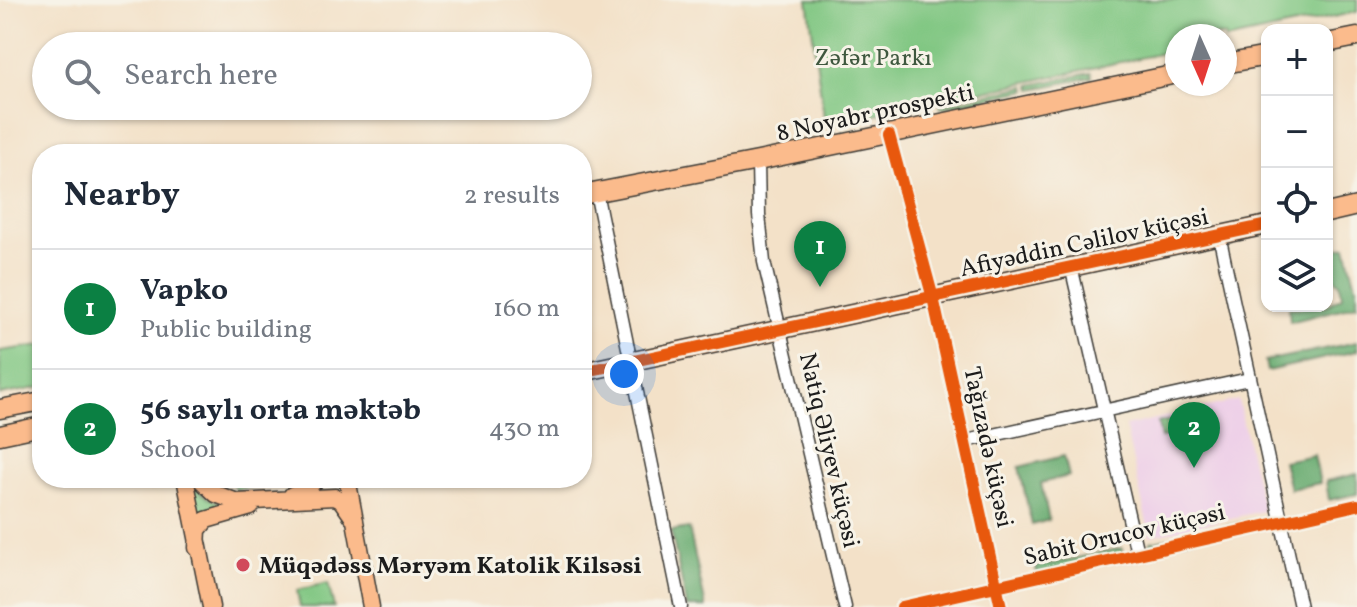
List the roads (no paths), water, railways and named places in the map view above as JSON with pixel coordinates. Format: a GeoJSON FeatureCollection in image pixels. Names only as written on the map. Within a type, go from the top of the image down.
{"type":"FeatureCollection","features":[{"type":"Feature","properties":{"kind":"highway"},"geometry":{"type":"LineString","coordinates":[[1333,42],[1357,37]]}},
{"type":"Feature","properties":{"kind":"highway"},"geometry":{"type":"LineString","coordinates":[[1237,62],[1261,57]]}},
{"type":"Feature","properties":{"kind":"highway","name":"8 Noyabr prospekti"},"geometry":{"type":"LineString","coordinates":[[592,193],[1165,77]]}},
{"type":"Feature","properties":{"kind":"highway"},"geometry":{"type":"LineString","coordinates":[[1333,212],[1357,206]]}},
{"type":"Feature","properties":{"kind":"highway","name":"Afiyəddin Cəlilov küçəsi"},"geometry":{"type":"LineString","coordinates":[[592,370],[1261,226]]}},
{"type":"Feature","properties":{"kind":"highway"},"geometry":{"type":"LineString","coordinates":[[0,409],[32,403]]}},
{"type":"Feature","properties":{"kind":"highway"},"geometry":{"type":"LineString","coordinates":[[0,435],[32,428]]}},
{"type":"Feature","properties":{"kind":"main road"},"geometry":{"type":"LineString","coordinates":[[187,488],[211,607]]}},
{"type":"Feature","properties":{"kind":"main road"},"geometry":{"type":"LineString","coordinates":[[211,488],[225,499],[249,503],[335,497],[341,500],[355,520]]}},
{"type":"Feature","properties":{"kind":"main road"},"geometry":{"type":"LineString","coordinates":[[197,548],[198,530],[206,520],[270,502],[305,488]]}},
{"type":"Feature","properties":{"kind":"main road"},"geometry":{"type":"LineString","coordinates":[[349,488],[371,607]]}},
{"type":"Feature","properties":{"kind":"street","name":"Tağızadə küçəsi"},"geometry":{"type":"LineString","coordinates":[[889,135],[933,296],[1001,607]]}},
{"type":"Feature","properties":{"kind":"street","name":"Natiq Əliyev küçəsi"},"geometry":{"type":"LineString","coordinates":[[758,161],[761,240],[779,330],[845,607]]}},
{"type":"Feature","properties":{"kind":"street"},"geometry":{"type":"LineString","coordinates":[[592,206],[632,361],[681,607]]}},
{"type":"Feature","properties":{"kind":"street"},"geometry":{"type":"LineString","coordinates":[[1219,235],[1300,607]]}},
{"type":"Feature","properties":{"kind":"street"},"geometry":{"type":"LineString","coordinates":[[1071,266],[1137,553]]}},
{"type":"Feature","properties":{"kind":"street"},"geometry":{"type":"LineString","coordinates":[[966,441],[1249,379]]}},
{"type":"Feature","properties":{"kind":"street","name":"Sabit Orucov küçəsi"},"geometry":{"type":"LineString","coordinates":[[902,607],[1357,505]]}},
{"type":"Feature","properties":{"kind":"place","name":"Vapko"},"geometry":{"type":"Point","coordinates":[820,287]}},
{"type":"Feature","properties":{"kind":"place","name":"56 saylı orta məktəb"},"geometry":{"type":"Point","coordinates":[1194,468]}},
{"type":"Feature","properties":{"kind":"place","name":"Müqədəss Məryəm Katolik Kilsəsi"},"geometry":{"type":"Point","coordinates":[243,565]}},
{"type":"Feature","properties":{"kind":"park label","name":"Zəfər Parkı"},"geometry":{"type":"Point","coordinates":[873,57]}}]}
